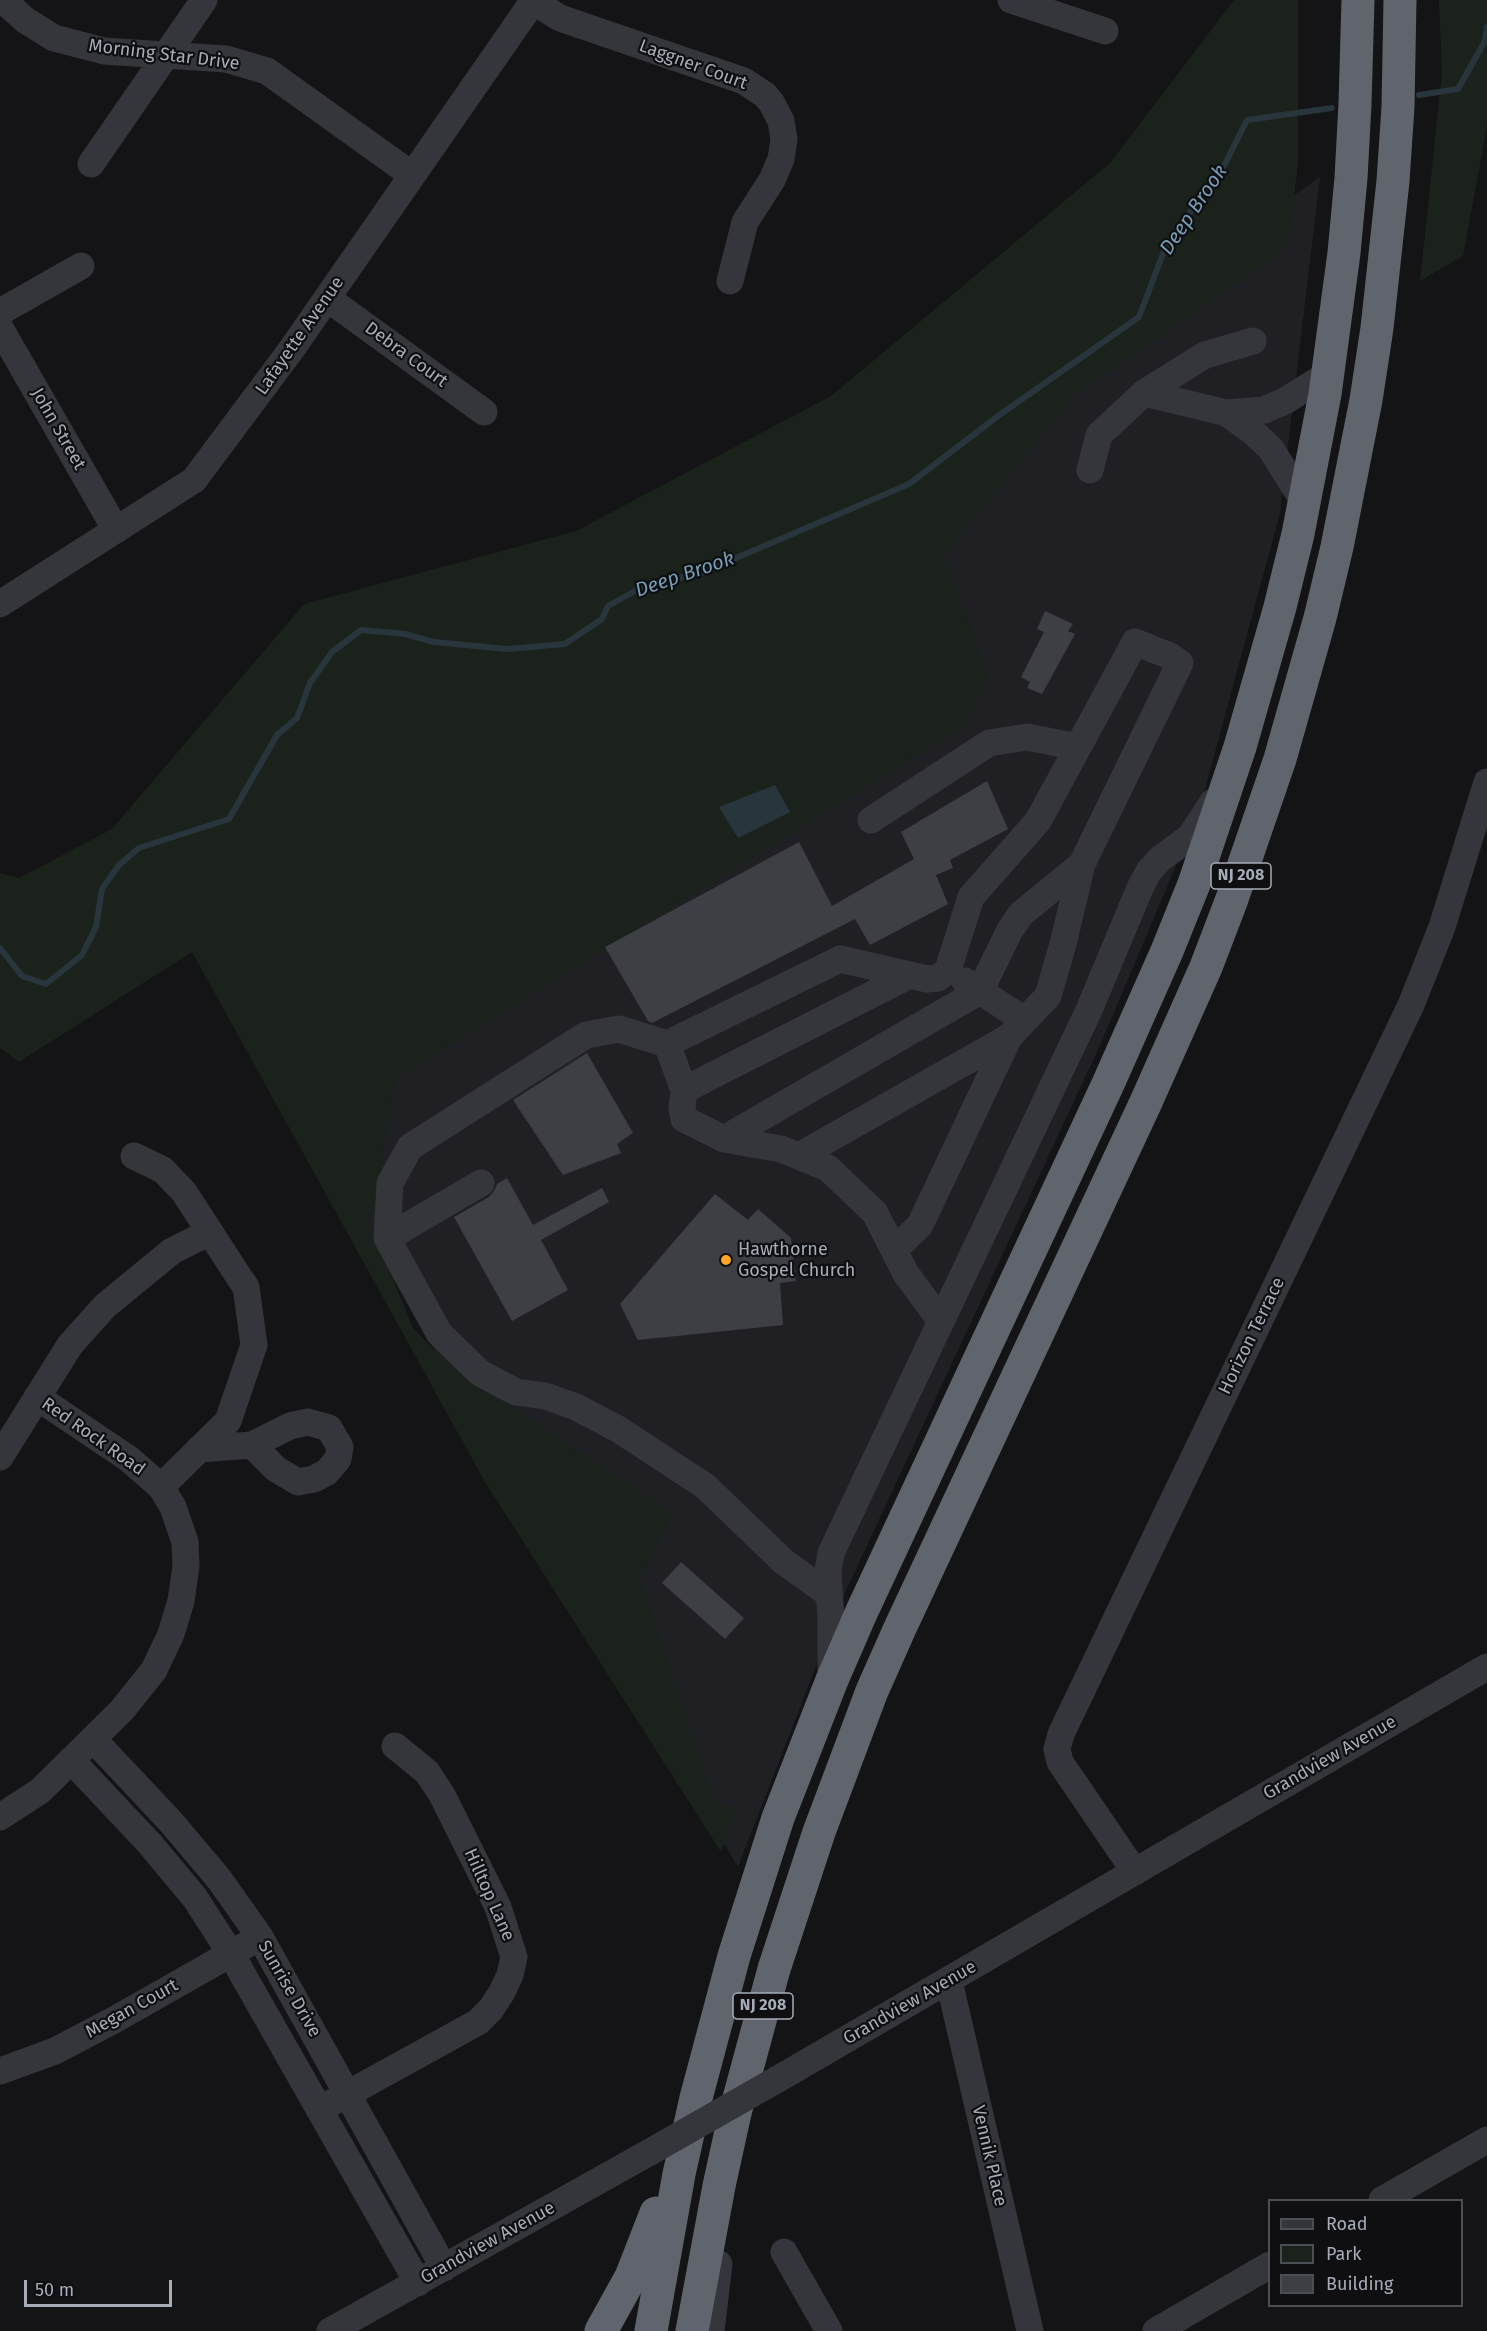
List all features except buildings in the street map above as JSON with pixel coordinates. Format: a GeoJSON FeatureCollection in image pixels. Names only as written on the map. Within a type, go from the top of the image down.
{"type":"FeatureCollection","features":[{"type":"Feature","properties":{"kind":"highway","name":"NJ 208"},"geometry":{"type":"LineString","coordinates":[[651,2331],[679,2174],[696,2098],[755,1886],[778,1818],[831,1680],[894,1538],[1139,1016],[1194,884],[1240,747],[1280,607],[1304,502],[1328,374],[1344,253],[1355,104],[1358,0]]}},
{"type":"Feature","properties":{"kind":"highway","name":"NJ 208"},"geometry":{"type":"LineString","coordinates":[[692,2331],[735,2113],[770,1980],[796,1899],[872,1691],[929,1562],[1177,1034],[1232,899],[1302,689],[1335,557],[1368,390],[1377,328],[1393,181],[1398,107],[1400,0]]}},
{"type":"Feature","properties":{"kind":"highway"},"geometry":{"type":"LineString","coordinates":[[601,2331],[618,2302],[641,2253],[696,2098]]}},
{"type":"Feature","properties":{"kind":"street","name":"Morning Star Drive"},"geometry":{"type":"LineString","coordinates":[[3,0],[25,20],[54,38],[104,51],[226,59],[267,71],[412,175]]}},
{"type":"Feature","properties":{"kind":"street"},"geometry":{"type":"LineString","coordinates":[[91,164],[204,0]]}},
{"type":"Feature","properties":{"kind":"street"},"geometry":{"type":"LineString","coordinates":[[1011,0],[1105,31]]}},
{"type":"Feature","properties":{"kind":"street","name":"Lafayette Avenue"},"geometry":{"type":"LineString","coordinates":[[0,604],[194,480],[327,298],[534,1]]}},
{"type":"Feature","properties":{"kind":"street","name":"Laggner Court"},"geometry":{"type":"LineString","coordinates":[[534,1],[560,18],[737,78],[765,95],[771,102],[781,121],[784,139],[781,159],[772,180],[746,222],[730,280]]}},
{"type":"Feature","properties":{"kind":"street"},"geometry":{"type":"LineString","coordinates":[[0,312],[81,266]]}},
{"type":"Feature","properties":{"kind":"street","name":"Debra Court"},"geometry":{"type":"LineString","coordinates":[[327,298],[484,412]]}},
{"type":"Feature","properties":{"kind":"street","name":"John Street"},"geometry":{"type":"LineString","coordinates":[[0,328],[116,530]]}},
{"type":"Feature","properties":{"kind":"street"},"geometry":{"type":"LineString","coordinates":[[1090,470],[1099,435],[1144,393],[1204,355],[1253,341]]}},
{"type":"Feature","properties":{"kind":"street"},"geometry":{"type":"LineString","coordinates":[[1144,393],[1227,413],[1264,410],[1285,401],[1328,374]]}},
{"type":"Feature","properties":{"kind":"street"},"geometry":{"type":"LineString","coordinates":[[1227,413],[1271,449],[1304,502]]}},
{"type":"Feature","properties":{"kind":"street"},"geometry":{"type":"LineString","coordinates":[[799,1156],[1017,1029],[1048,996],[1082,864],[1180,663],[1170,656],[1135,642],[1038,822],[971,897],[948,970],[938,978],[910,975],[840,959],[667,1044],[619,1029],[586,1035],[410,1147],[390,1183],[387,1238],[439,1333],[480,1373],[516,1392],[545,1396],[576,1407],[618,1429],[705,1486],[784,1562],[829,1594]]}},
{"type":"Feature","properties":{"kind":"street"},"geometry":{"type":"LineString","coordinates":[[871,820],[989,743],[1027,737],[1078,747]]}},
{"type":"Feature","properties":{"kind":"street"},"geometry":{"type":"LineString","coordinates":[[831,1680],[828,1571],[831,1553],[1089,1010],[1149,871],[1160,859],[1190,837],[1214,801],[1240,747]]}},
{"type":"Feature","properties":{"kind":"street","name":"Horizon Terrace"},"geometry":{"type":"LineString","coordinates":[[1135,1872],[1060,1762],[1058,1749],[1061,1734],[1411,1005],[1442,927],[1487,782]]}},
{"type":"Feature","properties":{"kind":"street"},"geometry":{"type":"LineString","coordinates":[[724,1139],[980,991],[1010,930],[1022,914],[1082,864]]}},
{"type":"Feature","properties":{"kind":"street"},"geometry":{"type":"LineString","coordinates":[[948,970],[980,991],[1017,1029]]}},
{"type":"Feature","properties":{"kind":"street"},"geometry":{"type":"LineString","coordinates":[[684,1090],[910,975]]}},
{"type":"Feature","properties":{"kind":"street"},"geometry":{"type":"LineString","coordinates":[[1048,996],[1089,1010]]}},
{"type":"Feature","properties":{"kind":"street"},"geometry":{"type":"LineString","coordinates":[[894,1250],[920,1225],[1017,1029]]}},
{"type":"Feature","properties":{"kind":"street"},"geometry":{"type":"LineString","coordinates":[[667,1044],[684,1090],[682,1108],[684,1119],[724,1139],[781,1149],[828,1168],[875,1213],[906,1274],[941,1321]]}},
{"type":"Feature","properties":{"kind":"street"},"geometry":{"type":"LineString","coordinates":[[134,1156],[163,1170],[184,1192],[246,1287],[254,1345],[228,1421],[161,1487]]}},
{"type":"Feature","properties":{"kind":"street"},"geometry":{"type":"LineString","coordinates":[[387,1238],[482,1183]]}},
{"type":"Feature","properties":{"kind":"street","name":"Red Rock Road"},"geometry":{"type":"LineString","coordinates":[[0,1817],[40,1791],[122,1710],[154,1670],[171,1634],[181,1601],[186,1566],[185,1542],[173,1507],[161,1487],[129,1459],[37,1397],[70,1345],[105,1306],[172,1251],[210,1232]]}},
{"type":"Feature","properties":{"kind":"street"},"geometry":{"type":"LineString","coordinates":[[0,1457],[37,1397]]}},
{"type":"Feature","properties":{"kind":"street"},"geometry":{"type":"LineString","coordinates":[[199,1449],[252,1445]]}},
{"type":"Feature","properties":{"kind":"street","name":"Grandview Avenue"},"geometry":{"type":"LineString","coordinates":[[330,2331],[949,1981],[1487,1666]]}},
{"type":"Feature","properties":{"kind":"street","name":"Sunrise Drive"},"geometry":{"type":"LineString","coordinates":[[93,1739],[171,1822],[219,1879],[260,1937],[444,2268]]}},
{"type":"Feature","properties":{"kind":"street","name":"Hilltop Lane"},"geometry":{"type":"LineString","coordinates":[[320,2110],[478,2022],[502,1992],[510,1975],[514,1957],[498,1908],[442,1795],[427,1772],[395,1746]]}},
{"type":"Feature","properties":{"kind":"street","name":"Sunrise Drive"},"geometry":{"type":"LineString","coordinates":[[71,1760],[150,1844],[195,1898],[231,1954],[417,2283]]}},
{"type":"Feature","properties":{"kind":"street","name":"Megan Court"},"geometry":{"type":"LineString","coordinates":[[0,2071],[55,2051],[260,1937]]}},
{"type":"Feature","properties":{"kind":"street","name":"Vennik Place"},"geometry":{"type":"LineString","coordinates":[[949,1981],[1030,2331]]}},
{"type":"Feature","properties":{"kind":"street"},"geometry":{"type":"LineString","coordinates":[[711,2331],[735,2113]]}},
{"type":"Feature","properties":{"kind":"street"},"geometry":{"type":"LineString","coordinates":[[1384,2199],[1487,2140]]}},
{"type":"Feature","properties":{"kind":"street"},"geometry":{"type":"LineString","coordinates":[[784,2252],[829,2331]]}},
{"type":"Feature","properties":{"kind":"street"},"geometry":{"type":"LineString","coordinates":[[1156,2331],[1268,2266]]}},
{"type":"Feature","properties":{"kind":"shaded area"},"geometry":{"type":"Polygon","coordinates":[[[1320,177],[1280,513],[1199,811],[1102,1041],[843,1597],[738,1867],[200,950],[1320,177]]]}},
{"type":"Feature","properties":{"kind":"shaded area"},"geometry":{"type":"Polygon","coordinates":[[[775,785],[790,812],[738,838],[719,807],[775,785]]]}},
{"type":"Feature","properties":{"kind":"green space"},"geometry":{"type":"Polygon","coordinates":[[[1234,0],[1298,0],[1298,164],[1288,248],[1074,396],[945,555],[988,677],[966,725],[396,1079],[371,1226],[413,1328],[453,1369],[672,1512],[641,1580],[715,1800],[736,1811],[721,1852],[485,1482],[192,952],[19,1062],[0,1048],[0,873],[19,878],[112,829],[304,604],[576,531],[831,396],[1110,163],[1234,0]]]}},
{"type":"Feature","properties":{"kind":"green space"},"geometry":{"type":"Polygon","coordinates":[[[1439,0],[1487,0],[1487,127],[1463,256],[1420,281],[1442,73],[1439,0]]]}},
{"type":"Feature","properties":{"kind":"waterway","name":"Deep Brook"},"geometry":{"type":"LineString","coordinates":[[1419,95],[1458,89],[1485,41],[1487,27]]}},
{"type":"Feature","properties":{"kind":"waterway","name":"Deep Brook"},"geometry":{"type":"LineString","coordinates":[[0,948],[22,976],[46,984],[82,955],[96,927],[102,889],[119,865],[139,848],[229,819],[277,735],[297,718],[310,683],[332,652],[361,630],[405,634],[434,642],[507,649],[565,644],[602,619],[608,606],[644,586],[701,573],[909,484],[998,416],[1139,317],[1166,246],[1225,164],[1247,120],[1332,108]]}},
{"type":"Feature","properties":{"kind":"place","name":"Hawthorne Gospel Church"},"geometry":{"type":"Point","coordinates":[726,1260]}}]}
